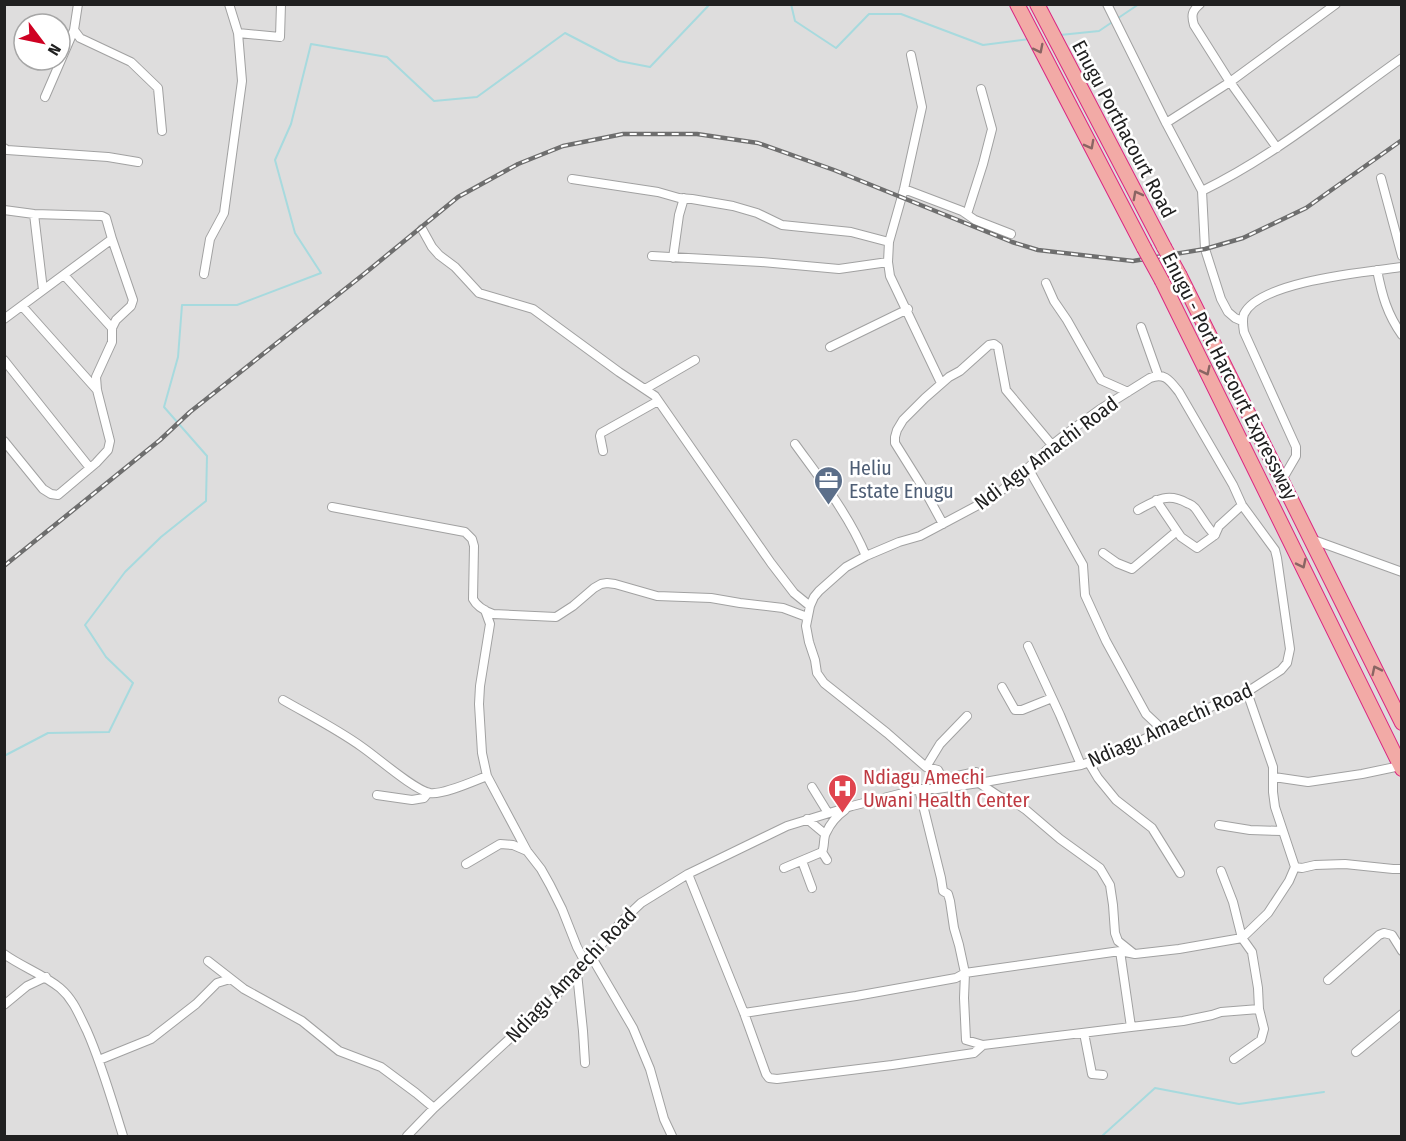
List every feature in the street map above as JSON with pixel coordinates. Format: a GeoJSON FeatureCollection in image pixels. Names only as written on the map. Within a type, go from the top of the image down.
{"type":"FeatureCollection","features":[{"type":"Feature","properties":{"kind":"highway","name":"Enugu - Port Harcourt Expressway"},"geometry":{"type":"LineString","coordinates":[[1017,4],[1162,281],[1401,768]]}},
{"type":"Feature","properties":{"kind":"highway","name":"Enugu Porthacourt Road"},"geometry":{"type":"LineString","coordinates":[[1036,4],[1180,276],[1311,539],[1397,703],[1401,723]]}},
{"type":"Feature","properties":{"kind":"street"},"geometry":{"type":"LineString","coordinates":[[45,97],[74,30],[78,4]]}},
{"type":"Feature","properties":{"kind":"street"},"geometry":{"type":"LineString","coordinates":[[204,274],[210,239],[224,213],[242,81],[238,33],[229,4]]}},
{"type":"Feature","properties":{"kind":"street"},"geometry":{"type":"LineString","coordinates":[[238,33],[280,36],[281,4]]}},
{"type":"Feature","properties":{"kind":"street"},"geometry":{"type":"LineString","coordinates":[[1107,4],[1202,191],[1205,249],[1221,299],[1228,312],[1242,321]]}},
{"type":"Feature","properties":{"kind":"street"},"geometry":{"type":"LineString","coordinates":[[1200,4],[1192,11],[1191,17],[1194,25],[1276,148]]}},
{"type":"Feature","properties":{"kind":"street"},"geometry":{"type":"LineString","coordinates":[[1166,123],[1230,82],[1336,4]]}},
{"type":"Feature","properties":{"kind":"street"},"geometry":{"type":"LineString","coordinates":[[74,30],[80,39],[132,62],[158,88],[162,131]]}},
{"type":"Feature","properties":{"kind":"street"},"geometry":{"type":"LineString","coordinates":[[911,55],[922,107],[904,189],[889,242],[888,262],[890,276],[908,309],[941,383]]}},
{"type":"Feature","properties":{"kind":"street"},"geometry":{"type":"LineString","coordinates":[[1202,191],[1230,177],[1276,148],[1401,58]]}},
{"type":"Feature","properties":{"kind":"street"},"geometry":{"type":"LineString","coordinates":[[967,214],[992,129],[981,89]]}},
{"type":"Feature","properties":{"kind":"street"},"geometry":{"type":"LineString","coordinates":[[4,148],[108,157],[138,162]]}},
{"type":"Feature","properties":{"kind":"street"},"geometry":{"type":"LineString","coordinates":[[1382,178],[1401,256]]}},
{"type":"Feature","properties":{"kind":"street"},"geometry":{"type":"LineString","coordinates":[[572,179],[733,206],[757,213],[782,225],[851,232],[889,242]]}},
{"type":"Feature","properties":{"kind":"street"},"geometry":{"type":"LineString","coordinates":[[904,189],[1011,234]]}},
{"type":"Feature","properties":{"kind":"street"},"geometry":{"type":"LineString","coordinates":[[673,258],[679,215],[684,198]]}},
{"type":"Feature","properties":{"kind":"street"},"geometry":{"type":"LineString","coordinates":[[4,210],[106,218],[133,300],[131,306],[112,327],[112,342],[96,377],[97,390],[110,441],[108,450],[58,495],[51,494],[44,489],[4,441]]}},
{"type":"Feature","properties":{"kind":"street"},"geometry":{"type":"LineString","coordinates":[[34,214],[43,290]]}},
{"type":"Feature","properties":{"kind":"street"},"geometry":{"type":"LineString","coordinates":[[422,229],[439,255],[455,267],[479,293],[533,309],[655,396],[771,562],[794,593],[810,606]]}},
{"type":"Feature","properties":{"kind":"street"},"geometry":{"type":"LineString","coordinates":[[4,319],[112,239]]}},
{"type":"Feature","properties":{"kind":"street"},"geometry":{"type":"LineString","coordinates":[[652,256],[839,269],[888,262]]}},
{"type":"Feature","properties":{"kind":"street"},"geometry":{"type":"LineString","coordinates":[[1282,480],[1296,456],[1296,447],[1244,332],[1242,321],[1244,315],[1255,301],[1270,292],[1288,286],[1401,267]]}},
{"type":"Feature","properties":{"kind":"street"},"geometry":{"type":"LineString","coordinates":[[1377,270],[1384,303],[1401,335]]}},
{"type":"Feature","properties":{"kind":"street"},"geometry":{"type":"LineString","coordinates":[[64,275],[112,327]]}},
{"type":"Feature","properties":{"kind":"street"},"geometry":{"type":"LineString","coordinates":[[1046,284],[1101,380],[1128,392]]}},
{"type":"Feature","properties":{"kind":"street"},"geometry":{"type":"LineString","coordinates":[[22,306],[97,390]]}},
{"type":"Feature","properties":{"kind":"street"},"geometry":{"type":"LineString","coordinates":[[830,347],[908,309]]}},
{"type":"Feature","properties":{"kind":"street"},"geometry":{"type":"LineString","coordinates":[[1141,327],[1158,375],[1169,380],[1179,392],[1233,485],[1242,505],[1275,550],[1292,543]]}},
{"type":"Feature","properties":{"kind":"street"},"geometry":{"type":"LineString","coordinates":[[943,524],[896,443],[895,437],[903,420],[924,398],[941,383],[960,371],[989,345],[994,344],[998,347],[1006,390],[1052,445]]}},
{"type":"Feature","properties":{"kind":"street"},"geometry":{"type":"LineString","coordinates":[[4,360],[90,468]]}},
{"type":"Feature","properties":{"kind":"street"},"geometry":{"type":"LineString","coordinates":[[645,389],[695,360]]}},
{"type":"Feature","properties":{"kind":"street","name":"Ndi Agu Amachi Road"},"geometry":{"type":"LineString","coordinates":[[947,787],[938,770],[927,767],[824,683],[817,673],[806,626],[814,597],[846,567],[899,542],[920,536],[982,503],[1002,490],[1052,445],[1099,410],[1158,375]]}},
{"type":"Feature","properties":{"kind":"street"},"geometry":{"type":"LineString","coordinates":[[603,451],[601,433],[658,401]]}},
{"type":"Feature","properties":{"kind":"street"},"geometry":{"type":"LineString","coordinates":[[795,444],[835,500],[866,556]]}},
{"type":"Feature","properties":{"kind":"street"},"geometry":{"type":"LineString","coordinates":[[1028,468],[1083,565],[1085,595],[1106,640],[1146,714],[1163,730]]}},
{"type":"Feature","properties":{"kind":"street"},"geometry":{"type":"LineString","coordinates":[[1138,510],[1156,500],[1177,497],[1192,505],[1215,535]]}},
{"type":"Feature","properties":{"kind":"street"},"geometry":{"type":"LineString","coordinates":[[1156,500],[1181,537],[1197,548],[1215,535],[1219,526],[1242,505]]}},
{"type":"Feature","properties":{"kind":"street"},"geometry":{"type":"LineString","coordinates":[[332,507],[465,532],[472,539],[474,546],[473,599],[484,610],[499,615],[556,617],[594,588],[607,583],[657,596],[711,598],[783,608],[807,617]]}},
{"type":"Feature","properties":{"kind":"street"},"geometry":{"type":"LineString","coordinates":[[1103,553],[1117,563],[1132,569],[1177,531]]}},
{"type":"Feature","properties":{"kind":"street"},"geometry":{"type":"LineString","coordinates":[[1311,539],[1401,572]]}},
{"type":"Feature","properties":{"kind":"street","name":"Ndiagu Amaechi Road"},"geometry":{"type":"LineString","coordinates":[[407,1137],[434,1108],[554,998],[622,921],[641,903],[688,874],[787,826],[852,806],[919,789],[979,783],[1085,764],[1113,754],[1246,692],[1281,670],[1287,663],[1290,649],[1275,550]]}},
{"type":"Feature","properties":{"kind":"street"},"geometry":{"type":"LineString","coordinates":[[484,610],[490,624],[479,704],[482,753],[487,776],[527,851],[550,885],[577,947],[588,959],[633,1028],[650,1069],[664,1119],[672,1137]]}},
{"type":"Feature","properties":{"kind":"street"},"geometry":{"type":"LineString","coordinates":[[490,624],[499,615]]}},
{"type":"Feature","properties":{"kind":"street"},"geometry":{"type":"LineString","coordinates":[[1029,646],[1085,764],[1116,800],[1152,828],[1180,873]]}},
{"type":"Feature","properties":{"kind":"street"},"geometry":{"type":"LineString","coordinates":[[1002,687],[1015,710],[1023,710],[1052,698]]}},
{"type":"Feature","properties":{"kind":"street"},"geometry":{"type":"LineString","coordinates":[[744,1013],[956,978],[965,973],[1120,951],[1135,954],[1179,950],[1242,938],[1268,913],[1289,881],[1295,867],[1275,807],[1273,767],[1246,692]]}},
{"type":"Feature","properties":{"kind":"street"},"geometry":{"type":"LineString","coordinates":[[283,700],[360,746],[428,793],[445,791],[487,776]]}},
{"type":"Feature","properties":{"kind":"street"},"geometry":{"type":"LineString","coordinates":[[927,767],[940,744],[967,716]]}},
{"type":"Feature","properties":{"kind":"street"},"geometry":{"type":"LineString","coordinates":[[1274,777],[1308,782],[1401,768]]}},
{"type":"Feature","properties":{"kind":"street"},"geometry":{"type":"LineString","coordinates":[[943,779],[976,772]]}},
{"type":"Feature","properties":{"kind":"street"},"geometry":{"type":"LineString","coordinates":[[979,783],[1004,800],[1016,803],[1100,868],[1110,885],[1115,933],[1118,940],[1135,954]]}},
{"type":"Feature","properties":{"kind":"street"},"geometry":{"type":"LineString","coordinates":[[812,787],[828,813]]}},
{"type":"Feature","properties":{"kind":"street"},"geometry":{"type":"LineString","coordinates":[[919,789],[941,878],[942,891],[948,894],[950,901],[965,973],[966,1040],[983,1045],[1184,1021],[1221,1012],[1259,1009]]}},
{"type":"Feature","properties":{"kind":"street"},"geometry":{"type":"LineString","coordinates":[[376,795],[412,800],[424,798],[428,793]]}},
{"type":"Feature","properties":{"kind":"street"},"geometry":{"type":"LineString","coordinates":[[784,868],[822,852],[825,834],[839,814],[852,806]]}},
{"type":"Feature","properties":{"kind":"street"},"geometry":{"type":"LineString","coordinates":[[807,819],[825,834]]}},
{"type":"Feature","properties":{"kind":"street"},"geometry":{"type":"LineString","coordinates":[[1219,825],[1250,830],[1282,831]]}},
{"type":"Feature","properties":{"kind":"street"},"geometry":{"type":"LineString","coordinates":[[466,864],[500,843],[527,851]]}},
{"type":"Feature","properties":{"kind":"street"},"geometry":{"type":"LineString","coordinates":[[822,852],[827,860]]}},
{"type":"Feature","properties":{"kind":"street"},"geometry":{"type":"LineString","coordinates":[[802,861],[812,888]]}},
{"type":"Feature","properties":{"kind":"street"},"geometry":{"type":"LineString","coordinates":[[1295,867],[1345,864],[1401,869]]}},
{"type":"Feature","properties":{"kind":"street"},"geometry":{"type":"LineString","coordinates":[[1221,871],[1233,902],[1242,938],[1252,952],[1259,1009],[1264,1029],[1261,1040],[1234,1059]]}},
{"type":"Feature","properties":{"kind":"street"},"geometry":{"type":"LineString","coordinates":[[688,874],[769,1078],[788,1078],[974,1053],[983,1045]]}},
{"type":"Feature","properties":{"kind":"street"},"geometry":{"type":"LineString","coordinates":[[1328,980],[1384,933],[1392,935],[1401,951]]}},
{"type":"Feature","properties":{"kind":"street"},"geometry":{"type":"LineString","coordinates":[[1120,951],[1131,1027]]}},
{"type":"Feature","properties":{"kind":"street"},"geometry":{"type":"LineString","coordinates":[[4,954],[46,977],[62,989],[76,1006],[99,1060],[123,1137]]}},
{"type":"Feature","properties":{"kind":"street"},"geometry":{"type":"LineString","coordinates":[[208,961],[262,1000],[302,1021],[339,1051],[381,1067],[434,1108]]}},
{"type":"Feature","properties":{"kind":"street"},"geometry":{"type":"LineString","coordinates":[[576,973],[585,1063]]}},
{"type":"Feature","properties":{"kind":"street"},"geometry":{"type":"LineString","coordinates":[[4,1005],[27,986],[46,977]]}},
{"type":"Feature","properties":{"kind":"street"},"geometry":{"type":"LineString","coordinates":[[99,1060],[151,1039],[217,983],[230,979]]}},
{"type":"Feature","properties":{"kind":"street"},"geometry":{"type":"LineString","coordinates":[[1356,1052],[1401,1014]]}},
{"type":"Feature","properties":{"kind":"street"},"geometry":{"type":"LineString","coordinates":[[1084,1033],[1092,1074],[1103,1075]]}},
{"type":"Feature","properties":{"kind":"shaded area"},"geometry":{"type":"Polygon","coordinates":[[[5,5],[1401,5],[1401,1136],[5,1136],[5,5]]]}},
{"type":"Feature","properties":{"kind":"waterway"},"geometry":{"type":"LineString","coordinates":[[4,756],[48,733],[109,732],[133,683],[106,657],[85,625],[125,572],[161,537],[206,501],[207,456],[164,407],[178,357],[182,305],[237,305],[321,273],[295,233],[275,160],[291,124],[311,44],[387,57],[434,101],[477,97],[565,33],[619,61],[650,67],[710,4]]}},
{"type":"Feature","properties":{"kind":"waterway"},"geometry":{"type":"LineString","coordinates":[[791,4],[795,21],[836,48],[869,14],[901,14],[983,45],[1030,39]]}},
{"type":"Feature","properties":{"kind":"waterway"},"geometry":{"type":"LineString","coordinates":[[1060,35],[1099,31],[1139,4]]}},
{"type":"Feature","properties":{"kind":"waterway"},"geometry":{"type":"LineString","coordinates":[[1102,1136],[1155,1088],[1239,1104],[1324,1092]]}},
{"type":"Feature","properties":{"kind":"railway"},"geometry":{"type":"LineString","coordinates":[[4,566],[160,440],[190,412],[458,197],[518,164],[563,146],[623,134],[697,134],[758,143],[834,170],[1012,242],[1038,250],[1133,261],[1205,249],[1243,238],[1306,208],[1402,140]]}},
{"type":"Feature","properties":{"kind":"place","name":"Heliu Estate Enugu"},"geometry":{"type":"Point","coordinates":[828,506]}},
{"type":"Feature","properties":{"kind":"place","name":"Ndiagu Amechi Uwani Health Center"},"geometry":{"type":"Point","coordinates":[842,814]}}]}
